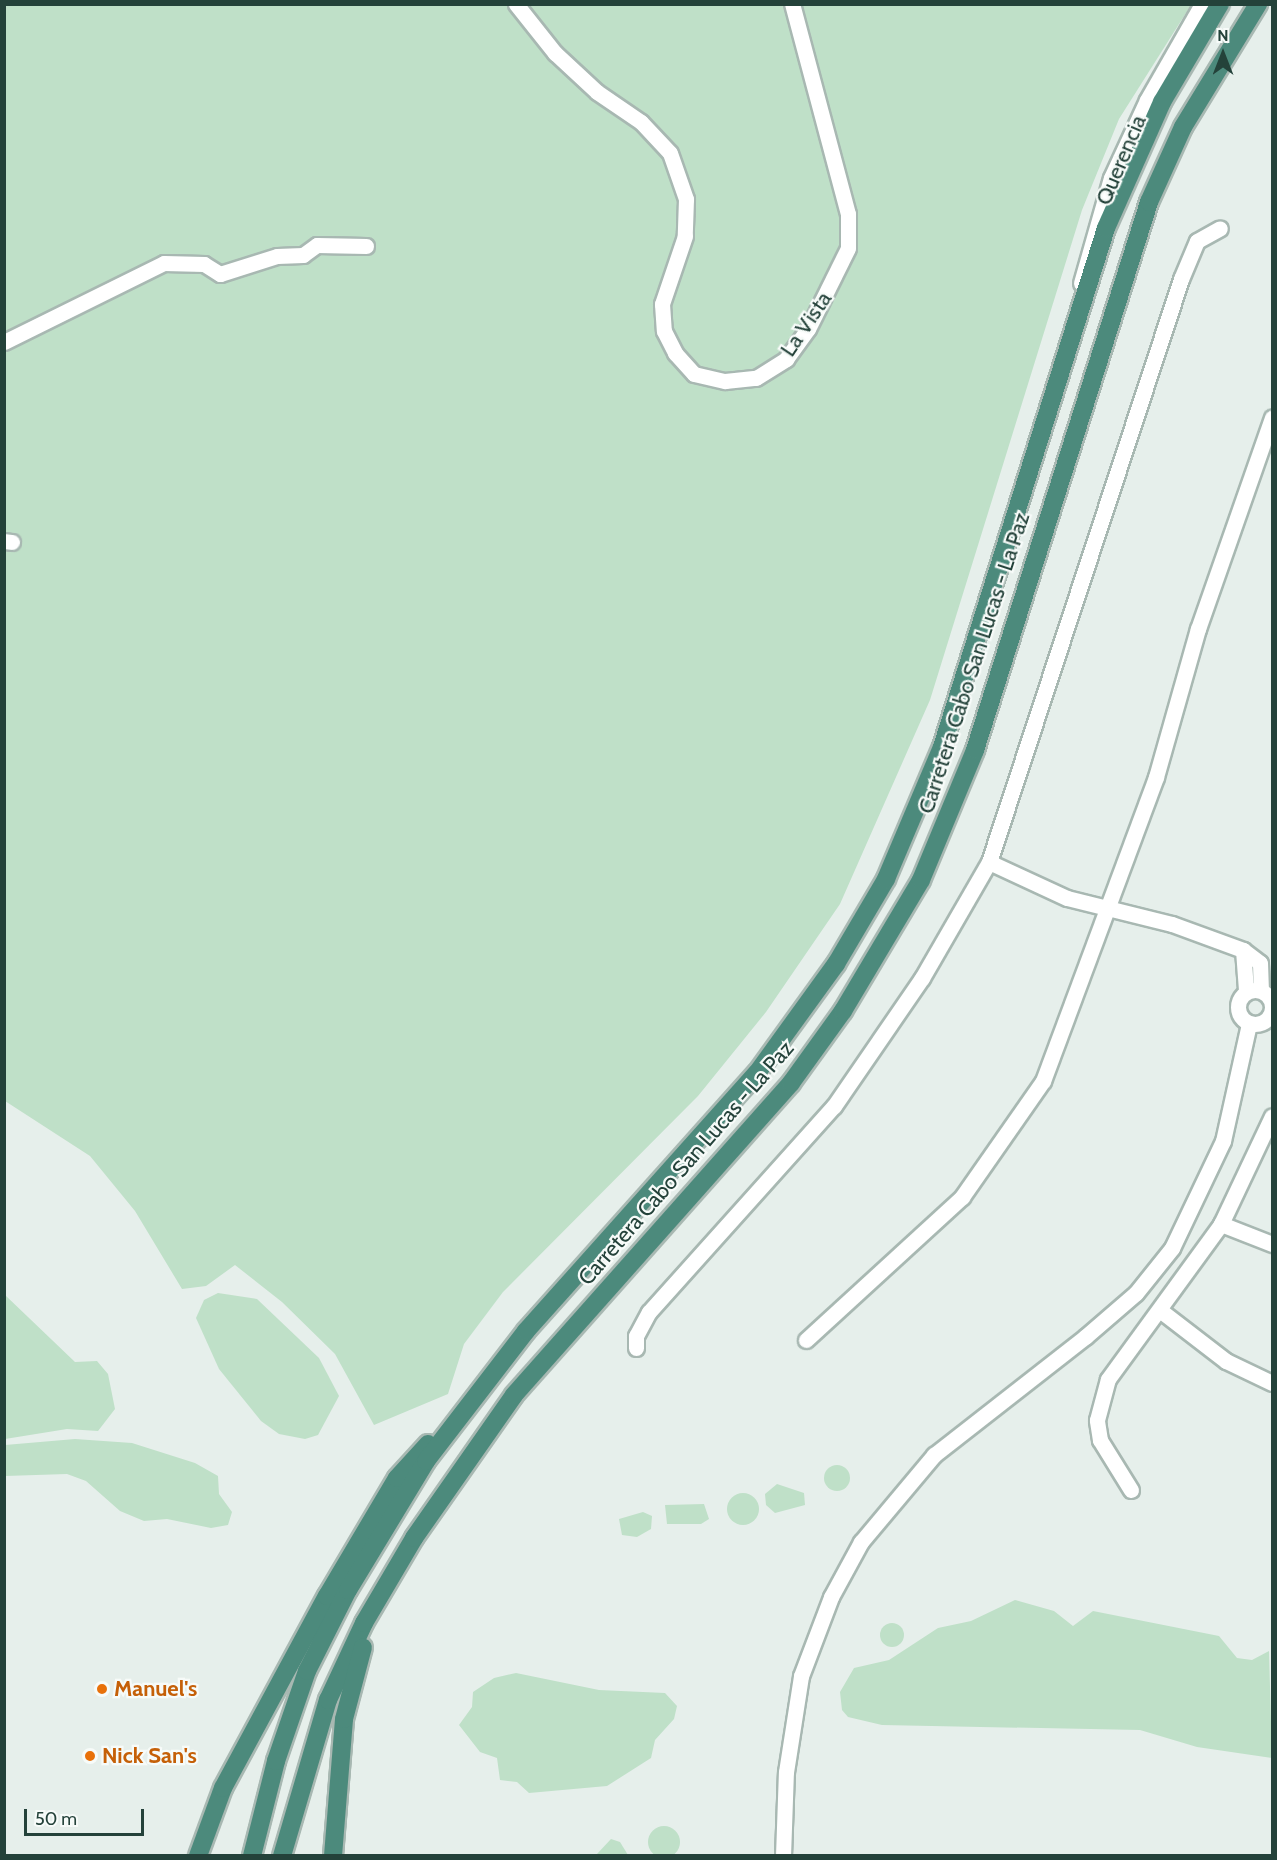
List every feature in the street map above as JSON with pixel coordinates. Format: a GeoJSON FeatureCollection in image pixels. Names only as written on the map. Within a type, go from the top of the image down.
{"type":"FeatureCollection","features":[{"type":"Feature","properties":{"kind":"highway","name":"Carretera Cabo San Lucas - La Paz"},"geometry":{"type":"LineString","coordinates":[[252,1856],[288,1721],[315,1635],[456,1419],[526,1331],[743,1090],[836,964],[886,879],[942,747],[1072,328],[1130,167],[1220,4]]}},
{"type":"Feature","properties":{"kind":"highway"},"geometry":{"type":"LineString","coordinates":[[1104,332],[1144,192],[1190,98],[1246,4]]}},
{"type":"Feature","properties":{"kind":"highway","name":"Carretera Cabo San Lucas - La Paz"},"geometry":{"type":"LineString","coordinates":[[282,1856],[313,1742],[383,1589],[485,1435],[542,1362],[791,1083],[898,922],[941,839],[975,750],[1104,332],[1170,155],[1258,4]]}},
{"type":"Feature","properties":{"kind":"highway"},"geometry":{"type":"LineString","coordinates":[[198,1856],[223,1788],[315,1635]]}},
{"type":"Feature","properties":{"kind":"highway"},"geometry":{"type":"LineString","coordinates":[[333,1856],[341,1744],[351,1663]]}},
{"type":"Feature","properties":{"kind":"street","name":"La Vista"},"geometry":{"type":"LineString","coordinates":[[516,4],[555,53],[597,92],[641,122],[670,153],[686,199],[685,236],[663,304],[664,331],[675,353],[694,374],[725,381],[756,378],[786,359],[808,329],[848,248],[848,214],[792,4]]}},
{"type":"Feature","properties":{"kind":"street","name":"Querencia"},"geometry":{"type":"LineString","coordinates":[[1072,328],[1091,234],[1111,178],[1147,99],[1202,4]]}},
{"type":"Feature","properties":{"kind":"street"},"geometry":{"type":"LineString","coordinates":[[636,1348],[636,1336],[649,1312],[834,1106],[922,978],[989,862],[1181,279],[1197,241],[1220,228]]}},
{"type":"Feature","properties":{"kind":"street"},"geometry":{"type":"LineString","coordinates":[[4,342],[164,263],[204,264],[220,274],[277,256],[303,255],[317,245],[366,246]]}},
{"type":"Feature","properties":{"kind":"street"},"geometry":{"type":"LineString","coordinates":[[806,1340],[954,1204],[1006,1139],[1043,1082],[1104,909],[1156,777],[1198,629],[1272,418]]}},
{"type":"Feature","properties":{"kind":"street"},"geometry":{"type":"LineString","coordinates":[[989,862],[1057,894],[1104,909],[1172,924],[1243,950],[1260,963],[1262,991],[1272,1015],[1262,1023],[1249,1024]]}},
{"type":"Feature","properties":{"kind":"street"},"geometry":{"type":"LineString","coordinates":[[783,1856],[786,1772],[801,1676],[831,1597],[861,1542],[934,1455],[1085,1337],[1136,1293],[1172,1248],[1223,1141],[1249,1024],[1239,1008],[1262,991]]}},
{"type":"Feature","properties":{"kind":"street"},"geometry":{"type":"LineString","coordinates":[[1131,1490],[1105,1455],[1097,1420],[1108,1379],[1161,1311],[1221,1224],[1272,1116]]}},
{"type":"Feature","properties":{"kind":"street"},"geometry":{"type":"LineString","coordinates":[[1221,1224],[1272,1244]]}},
{"type":"Feature","properties":{"kind":"street"},"geometry":{"type":"LineString","coordinates":[[1161,1311],[1226,1361],[1272,1383]]}},
{"type":"Feature","properties":{"kind":"green space"},"geometry":{"type":"Polygon","coordinates":[[[5,5],[1191,5],[1119,119],[1082,210],[930,700],[840,904],[766,1012],[698,1096],[503,1292],[464,1344],[448,1394],[374,1425],[335,1354],[282,1302],[235,1265],[206,1286],[182,1289],[135,1211],[90,1156],[5,1101],[5,5]]]}},
{"type":"Feature","properties":{"kind":"green space"},"geometry":{"type":"Polygon","coordinates":[[[218,1293],[257,1299],[319,1358],[339,1396],[318,1435],[305,1439],[279,1434],[261,1421],[219,1369],[196,1318],[204,1300],[218,1293]]]}},
{"type":"Feature","properties":{"kind":"green space"},"geometry":{"type":"Polygon","coordinates":[[[5,1295],[75,1362],[97,1361],[108,1374],[115,1409],[98,1431],[67,1429],[5,1439],[5,1295]]]}},
{"type":"Feature","properties":{"kind":"green space"},"geometry":{"type":"Polygon","coordinates":[[[75,1439],[132,1443],[195,1463],[218,1476],[219,1494],[232,1512],[228,1525],[211,1528],[167,1519],[144,1521],[120,1511],[86,1481],[67,1474],[5,1476],[5,1445],[75,1439]]]}},
{"type":"Feature","properties":{"kind":"green space"},"geometry":{"type":"Polygon","coordinates":[[[837,1465],[846,1469],[850,1478],[846,1487],[837,1491],[828,1487],[824,1478],[828,1469],[837,1465]]]}},
{"type":"Feature","properties":{"kind":"green space"},"geometry":{"type":"Polygon","coordinates":[[[777,1484],[804,1493],[805,1505],[775,1513],[766,1505],[765,1494],[777,1484]]]}},
{"type":"Feature","properties":{"kind":"green space"},"geometry":{"type":"Polygon","coordinates":[[[743,1493],[754,1498],[759,1509],[754,1520],[743,1525],[732,1520],[727,1509],[732,1498],[743,1493]]]}},
{"type":"Feature","properties":{"kind":"green space"},"geometry":{"type":"Polygon","coordinates":[[[704,1504],[709,1519],[701,1524],[667,1524],[665,1505],[704,1504]]]}},
{"type":"Feature","properties":{"kind":"green space"},"geometry":{"type":"Polygon","coordinates":[[[643,1512],[652,1516],[651,1529],[637,1537],[622,1535],[619,1519],[643,1512]]]}},
{"type":"Feature","properties":{"kind":"green space"},"geometry":{"type":"Polygon","coordinates":[[[1015,1600],[1054,1611],[1073,1626],[1093,1611],[1219,1636],[1237,1658],[1252,1660],[1269,1651],[1272,1758],[1197,1747],[1140,1730],[882,1725],[848,1717],[842,1710],[840,1692],[854,1668],[889,1660],[938,1628],[971,1621],[1015,1600]]]}},
{"type":"Feature","properties":{"kind":"green space"},"geometry":{"type":"Polygon","coordinates":[[[892,1623],[901,1626],[904,1635],[901,1644],[892,1647],[883,1644],[880,1635],[883,1626],[892,1623]]]}},
{"type":"Feature","properties":{"kind":"green space"},"geometry":{"type":"Polygon","coordinates":[[[516,1673],[599,1690],[665,1693],[677,1706],[674,1719],[655,1740],[651,1758],[607,1786],[529,1793],[517,1782],[500,1780],[497,1758],[480,1752],[459,1725],[472,1707],[473,1692],[494,1678],[516,1673]]]}},
{"type":"Feature","properties":{"kind":"green space"},"geometry":{"type":"Polygon","coordinates":[[[664,1826],[676,1830],[680,1842],[676,1854],[664,1858],[652,1854],[648,1842],[652,1830],[664,1826]]]}},
{"type":"Feature","properties":{"kind":"green space"},"geometry":{"type":"Polygon","coordinates":[[[611,1839],[620,1842],[628,1855],[596,1855],[611,1839]]]}},
{"type":"Feature","properties":{"kind":"place","name":"Manuel's"},"geometry":{"type":"Point","coordinates":[102,1689]}},
{"type":"Feature","properties":{"kind":"place","name":"Nick San's"},"geometry":{"type":"Point","coordinates":[90,1756]}}]}
